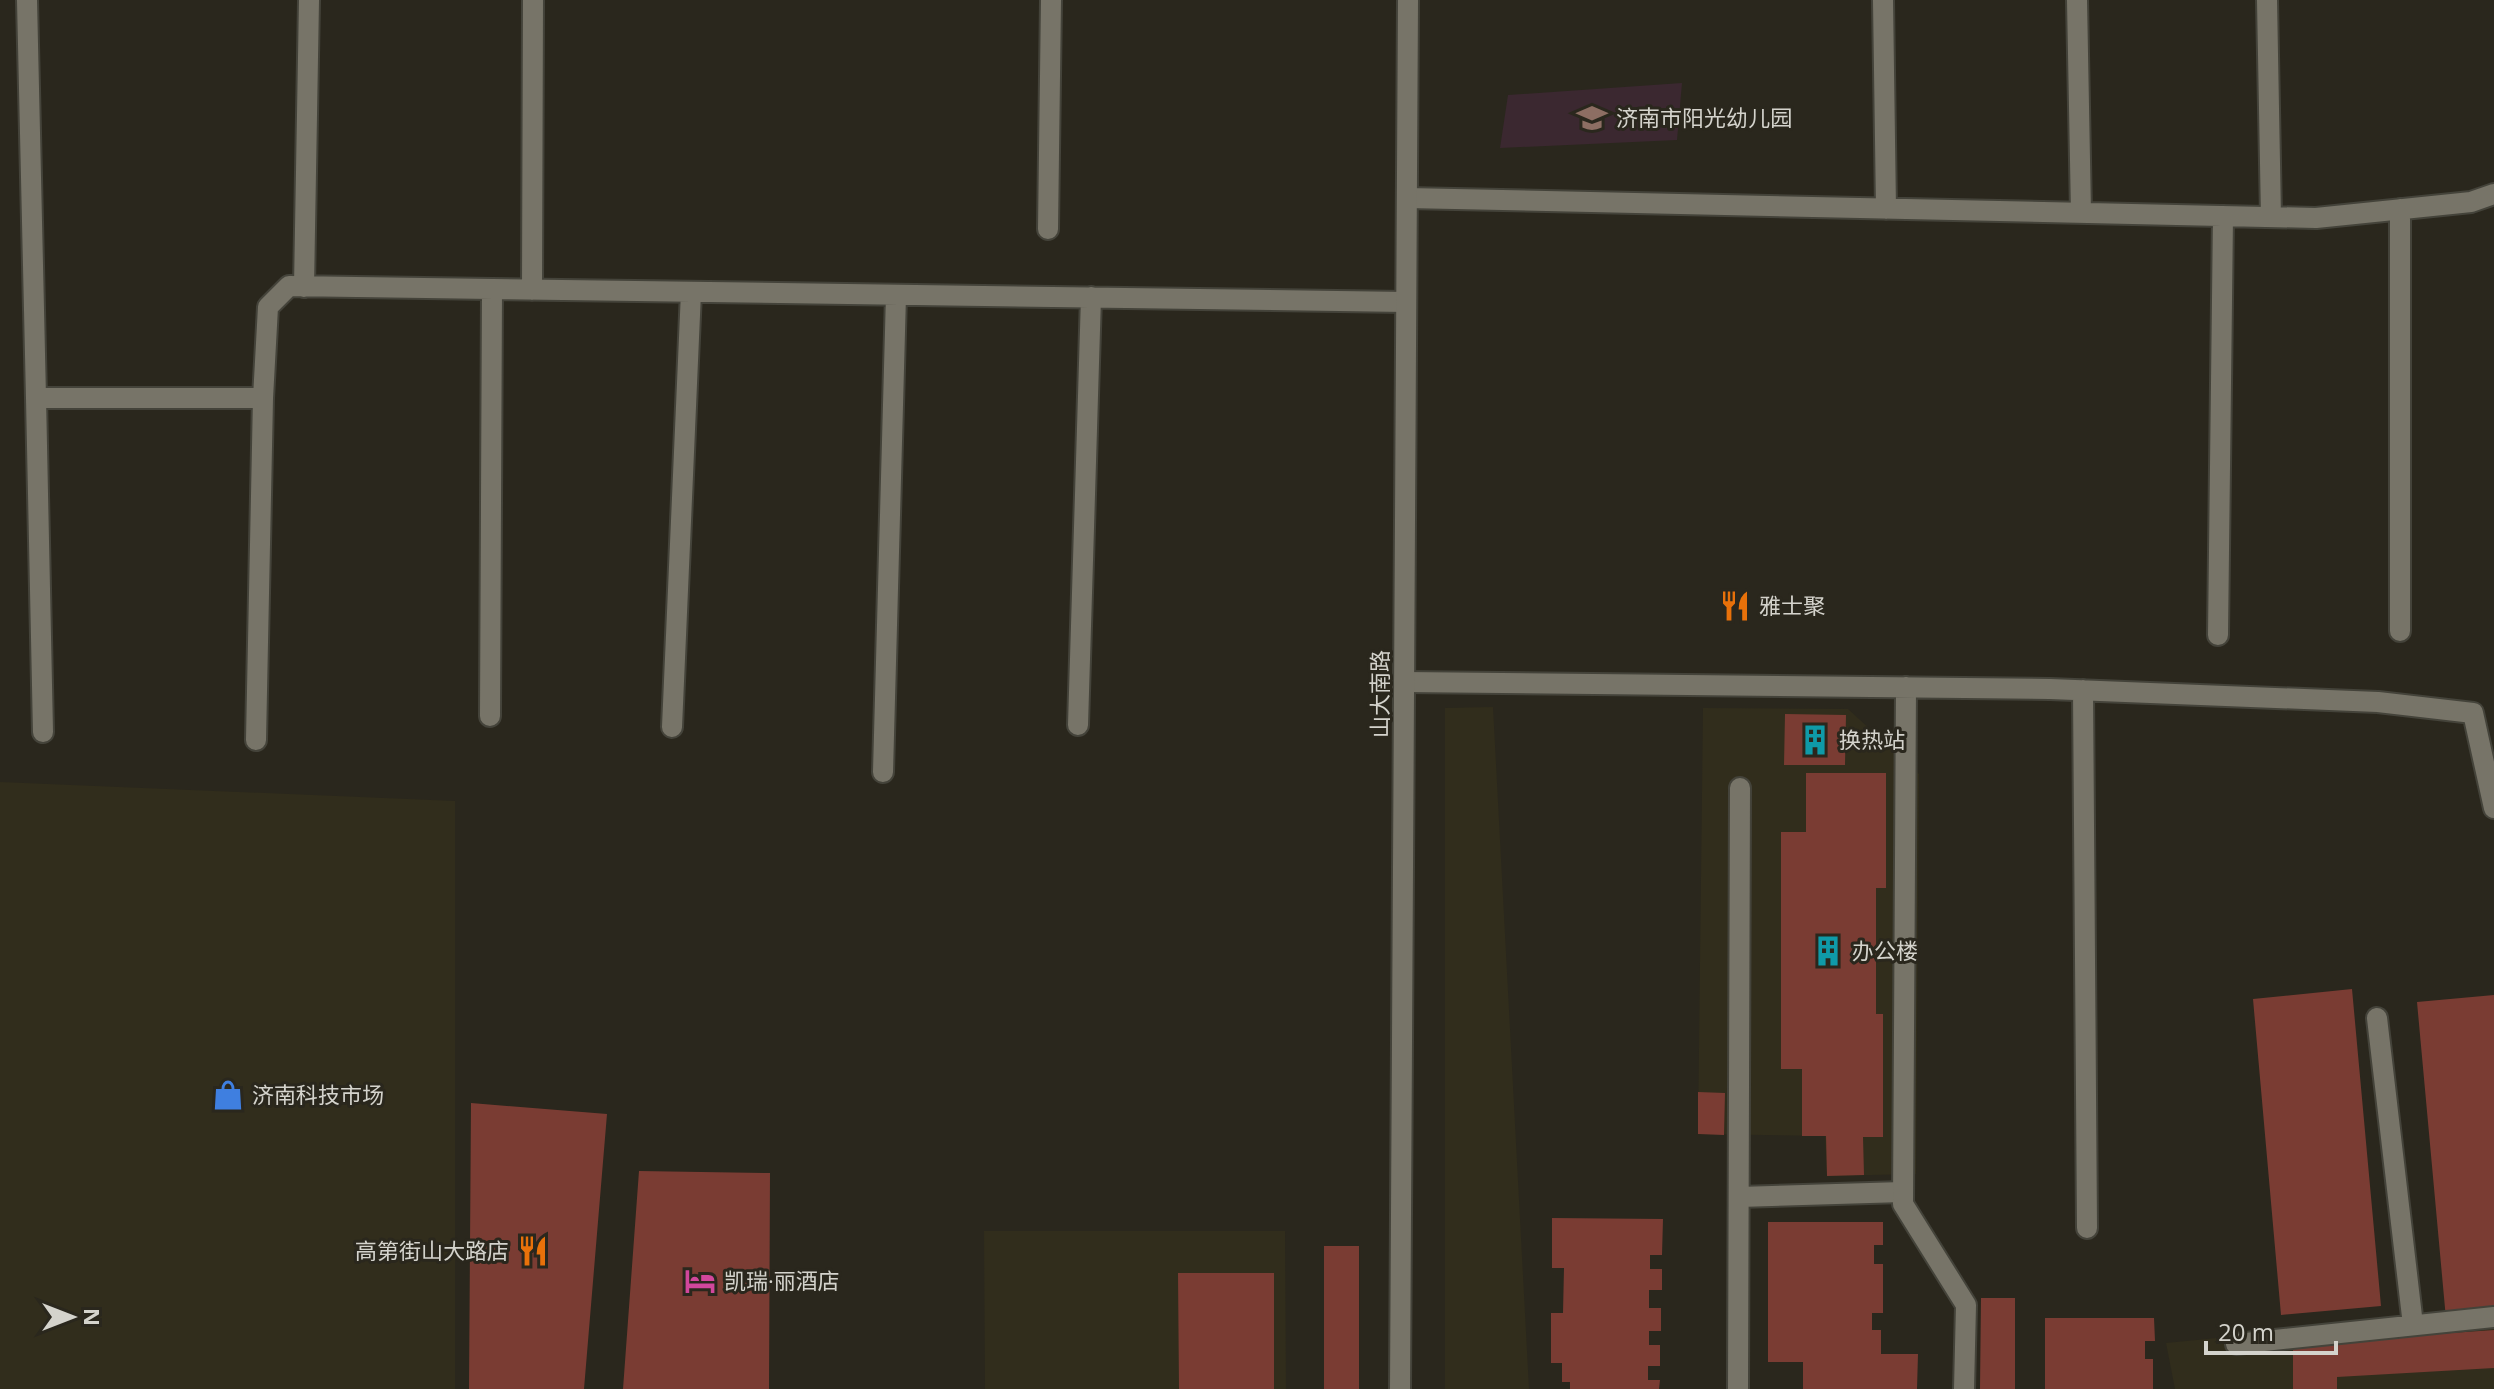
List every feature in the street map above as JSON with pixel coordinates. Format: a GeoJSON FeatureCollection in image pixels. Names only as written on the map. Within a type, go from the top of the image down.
{"type":"FeatureCollection","features":[{"type":"Feature","properties":{"kind":"street"},"geometry":{"type":"LineString","coordinates":[[27,0],[43,732]]}},
{"type":"Feature","properties":{"kind":"street"},"geometry":{"type":"LineString","coordinates":[[304,287],[309,0]]}},
{"type":"Feature","properties":{"kind":"street"},"geometry":{"type":"LineString","coordinates":[[532,290],[533,0]]}},
{"type":"Feature","properties":{"kind":"street"},"geometry":{"type":"LineString","coordinates":[[1048,229],[1051,0]]}},
{"type":"Feature","properties":{"kind":"street","name":"山大南路"},"geometry":{"type":"LineString","coordinates":[[1400,1389],[1408,0]]}},
{"type":"Feature","properties":{"kind":"street"},"geometry":{"type":"LineString","coordinates":[[1883,0],[1886,209]]}},
{"type":"Feature","properties":{"kind":"street"},"geometry":{"type":"LineString","coordinates":[[2077,0],[2081,213]]}},
{"type":"Feature","properties":{"kind":"street"},"geometry":{"type":"LineString","coordinates":[[2267,0],[2271,217]]}},
{"type":"Feature","properties":{"kind":"street"},"geometry":{"type":"LineString","coordinates":[[1407,198],[2316,218],[2471,202],[2494,194]]}},
{"type":"Feature","properties":{"kind":"street"},"geometry":{"type":"LineString","coordinates":[[2400,209],[2400,631]]}},
{"type":"Feature","properties":{"kind":"street"},"geometry":{"type":"LineString","coordinates":[[2218,635],[2223,216]]}},
{"type":"Feature","properties":{"kind":"street"},"geometry":{"type":"LineString","coordinates":[[256,740],[263,398],[268,307],[289,286],[1406,302]]}},
{"type":"Feature","properties":{"kind":"street"},"geometry":{"type":"LineString","coordinates":[[490,716],[492,289]]}},
{"type":"Feature","properties":{"kind":"street"},"geometry":{"type":"LineString","coordinates":[[672,727],[691,292]]}},
{"type":"Feature","properties":{"kind":"street"},"geometry":{"type":"LineString","coordinates":[[883,772],[896,295]]}},
{"type":"Feature","properties":{"kind":"street"},"geometry":{"type":"LineString","coordinates":[[1078,725],[1091,297]]}},
{"type":"Feature","properties":{"kind":"street"},"geometry":{"type":"LineString","coordinates":[[36,398],[263,398]]}},
{"type":"Feature","properties":{"kind":"street"},"geometry":{"type":"LineString","coordinates":[[1404,682],[2083,690],[2378,702],[2473,713],[2494,808]]}},
{"type":"Feature","properties":{"kind":"street"},"geometry":{"type":"LineString","coordinates":[[1906,687],[1903,1204],[1966,1305],[1964,1389]]}},
{"type":"Feature","properties":{"kind":"street"},"geometry":{"type":"LineString","coordinates":[[2083,690],[2087,1228]]}},
{"type":"Feature","properties":{"kind":"street"},"geometry":{"type":"LineString","coordinates":[[1738,1389],[1740,788]]}},
{"type":"Feature","properties":{"kind":"street"},"geometry":{"type":"LineString","coordinates":[[2377,1018],[2413,1325]]}},
{"type":"Feature","properties":{"kind":"street"},"geometry":{"type":"LineString","coordinates":[[1739,1197],[1903,1192]]}},
{"type":"Feature","properties":{"kind":"street"},"geometry":{"type":"LineString","coordinates":[[2236,1344],[2494,1317]]}},
{"type":"Feature","properties":{"kind":"shaded area","name":"济南市阳光幼儿园"},"geometry":{"type":"Polygon","coordinates":[[[1682,83],[1677,140],[1500,148],[1508,95],[1682,83]]]}},
{"type":"Feature","properties":{"kind":"shaded area"},"geometry":{"type":"Polygon","coordinates":[[[1493,707],[1529,1389],[1445,1389],[1445,708],[1493,707]]]}},
{"type":"Feature","properties":{"kind":"shaded area"},"geometry":{"type":"Polygon","coordinates":[[[1703,708],[1848,709],[1919,774],[1916,1174],[1827,1176],[1825,1136],[1698,1134],[1703,708]]]}},
{"type":"Feature","properties":{"kind":"shaded area","name":"济南科技市场"},"geometry":{"type":"Polygon","coordinates":[[[0,782],[455,801],[455,1389],[0,1389],[0,782]]]}},
{"type":"Feature","properties":{"kind":"shaded area"},"geometry":{"type":"Polygon","coordinates":[[[984,1231],[1285,1231],[1286,1389],[985,1389],[984,1231]]]}},
{"type":"Feature","properties":{"kind":"shaded area"},"geometry":{"type":"Polygon","coordinates":[[[2494,1311],[2494,1389],[2175,1389],[2166,1343],[2494,1311]]]}},
{"type":"Feature","properties":{"kind":"building","name":"换热站"},"geometry":{"type":"Polygon","coordinates":[[[1785,714],[1846,715],[1845,765],[1784,765],[1785,714]]]}},
{"type":"Feature","properties":{"kind":"building","name":"办公楼"},"geometry":{"type":"Polygon","coordinates":[[[1806,773],[1886,773],[1886,888],[1876,888],[1876,1014],[1883,1014],[1883,1137],[1863,1137],[1864,1175],[1827,1176],[1826,1136],[1802,1136],[1802,1069],[1781,1069],[1781,832],[1806,832],[1806,773]]]}},
{"type":"Feature","properties":{"kind":"building"},"geometry":{"type":"Polygon","coordinates":[[[2352,989],[2381,1306],[2281,1315],[2253,999],[2352,989]]]}},
{"type":"Feature","properties":{"kind":"building"},"geometry":{"type":"Polygon","coordinates":[[[2494,995],[2494,1314],[2446,1319],[2417,1002],[2494,995]]]}},
{"type":"Feature","properties":{"kind":"building"},"geometry":{"type":"Polygon","coordinates":[[[1698,1092],[1725,1093],[1724,1135],[1698,1134],[1698,1092]]]}},
{"type":"Feature","properties":{"kind":"building","name":"高第街山大路店"},"geometry":{"type":"Polygon","coordinates":[[[471,1103],[607,1114],[584,1389],[469,1389],[471,1103]]]}},
{"type":"Feature","properties":{"kind":"building","name":"凯瑞·丽酒店"},"geometry":{"type":"Polygon","coordinates":[[[639,1171],[770,1173],[769,1389],[623,1389],[639,1171]]]}},
{"type":"Feature","properties":{"kind":"building"},"geometry":{"type":"Polygon","coordinates":[[[1552,1218],[1663,1219],[1662,1255],[1650,1255],[1650,1269],[1662,1269],[1662,1290],[1649,1290],[1649,1308],[1661,1308],[1661,1331],[1649,1331],[1649,1345],[1660,1345],[1660,1366],[1648,1366],[1648,1380],[1660,1380],[1659,1389],[1570,1389],[1570,1382],[1562,1382],[1562,1363],[1551,1363],[1551,1313],[1563,1313],[1564,1268],[1552,1268],[1552,1218]]]}},
{"type":"Feature","properties":{"kind":"building"},"geometry":{"type":"Polygon","coordinates":[[[1768,1222],[1883,1222],[1883,1245],[1874,1245],[1874,1264],[1883,1264],[1883,1313],[1872,1313],[1872,1330],[1881,1330],[1881,1354],[1918,1354],[1917,1389],[1803,1389],[1803,1362],[1768,1362],[1768,1222]]]}},
{"type":"Feature","properties":{"kind":"building"},"geometry":{"type":"Polygon","coordinates":[[[1324,1246],[1359,1246],[1359,1389],[1324,1389],[1324,1246]]]}},
{"type":"Feature","properties":{"kind":"building"},"geometry":{"type":"Polygon","coordinates":[[[1178,1273],[1274,1273],[1274,1389],[1179,1389],[1178,1273]]]}},
{"type":"Feature","properties":{"kind":"building"},"geometry":{"type":"Polygon","coordinates":[[[1981,1298],[2015,1298],[2015,1389],[1980,1389],[1981,1298]]]}},
{"type":"Feature","properties":{"kind":"building"},"geometry":{"type":"Polygon","coordinates":[[[2045,1318],[2154,1318],[2155,1341],[2145,1341],[2145,1359],[2153,1359],[2153,1389],[2045,1389],[2045,1318]]]}},
{"type":"Feature","properties":{"kind":"building"},"geometry":{"type":"Polygon","coordinates":[[[2494,1330],[2494,1368],[2337,1377],[2337,1389],[2293,1389],[2293,1344],[2494,1330]]]}},
{"type":"Feature","properties":{"kind":"place","name":"济南市阳光幼儿园"},"geometry":{"type":"Point","coordinates":[1592,118]}},
{"type":"Feature","properties":{"kind":"place","name":"雅士聚"},"geometry":{"type":"Point","coordinates":[1735,606]}},
{"type":"Feature","properties":{"kind":"place","name":"换热站"},"geometry":{"type":"Point","coordinates":[1815,740]}},
{"type":"Feature","properties":{"kind":"place","name":"办公楼"},"geometry":{"type":"Point","coordinates":[1828,951]}},
{"type":"Feature","properties":{"kind":"place","name":"济南科技市场"},"geometry":{"type":"Point","coordinates":[228,1095]}},
{"type":"Feature","properties":{"kind":"place","name":"高第街山大路店"},"geometry":{"type":"Point","coordinates":[533,1251]}},
{"type":"Feature","properties":{"kind":"place","name":"凯瑞·丽酒店"},"geometry":{"type":"Point","coordinates":[700,1281]}}]}
